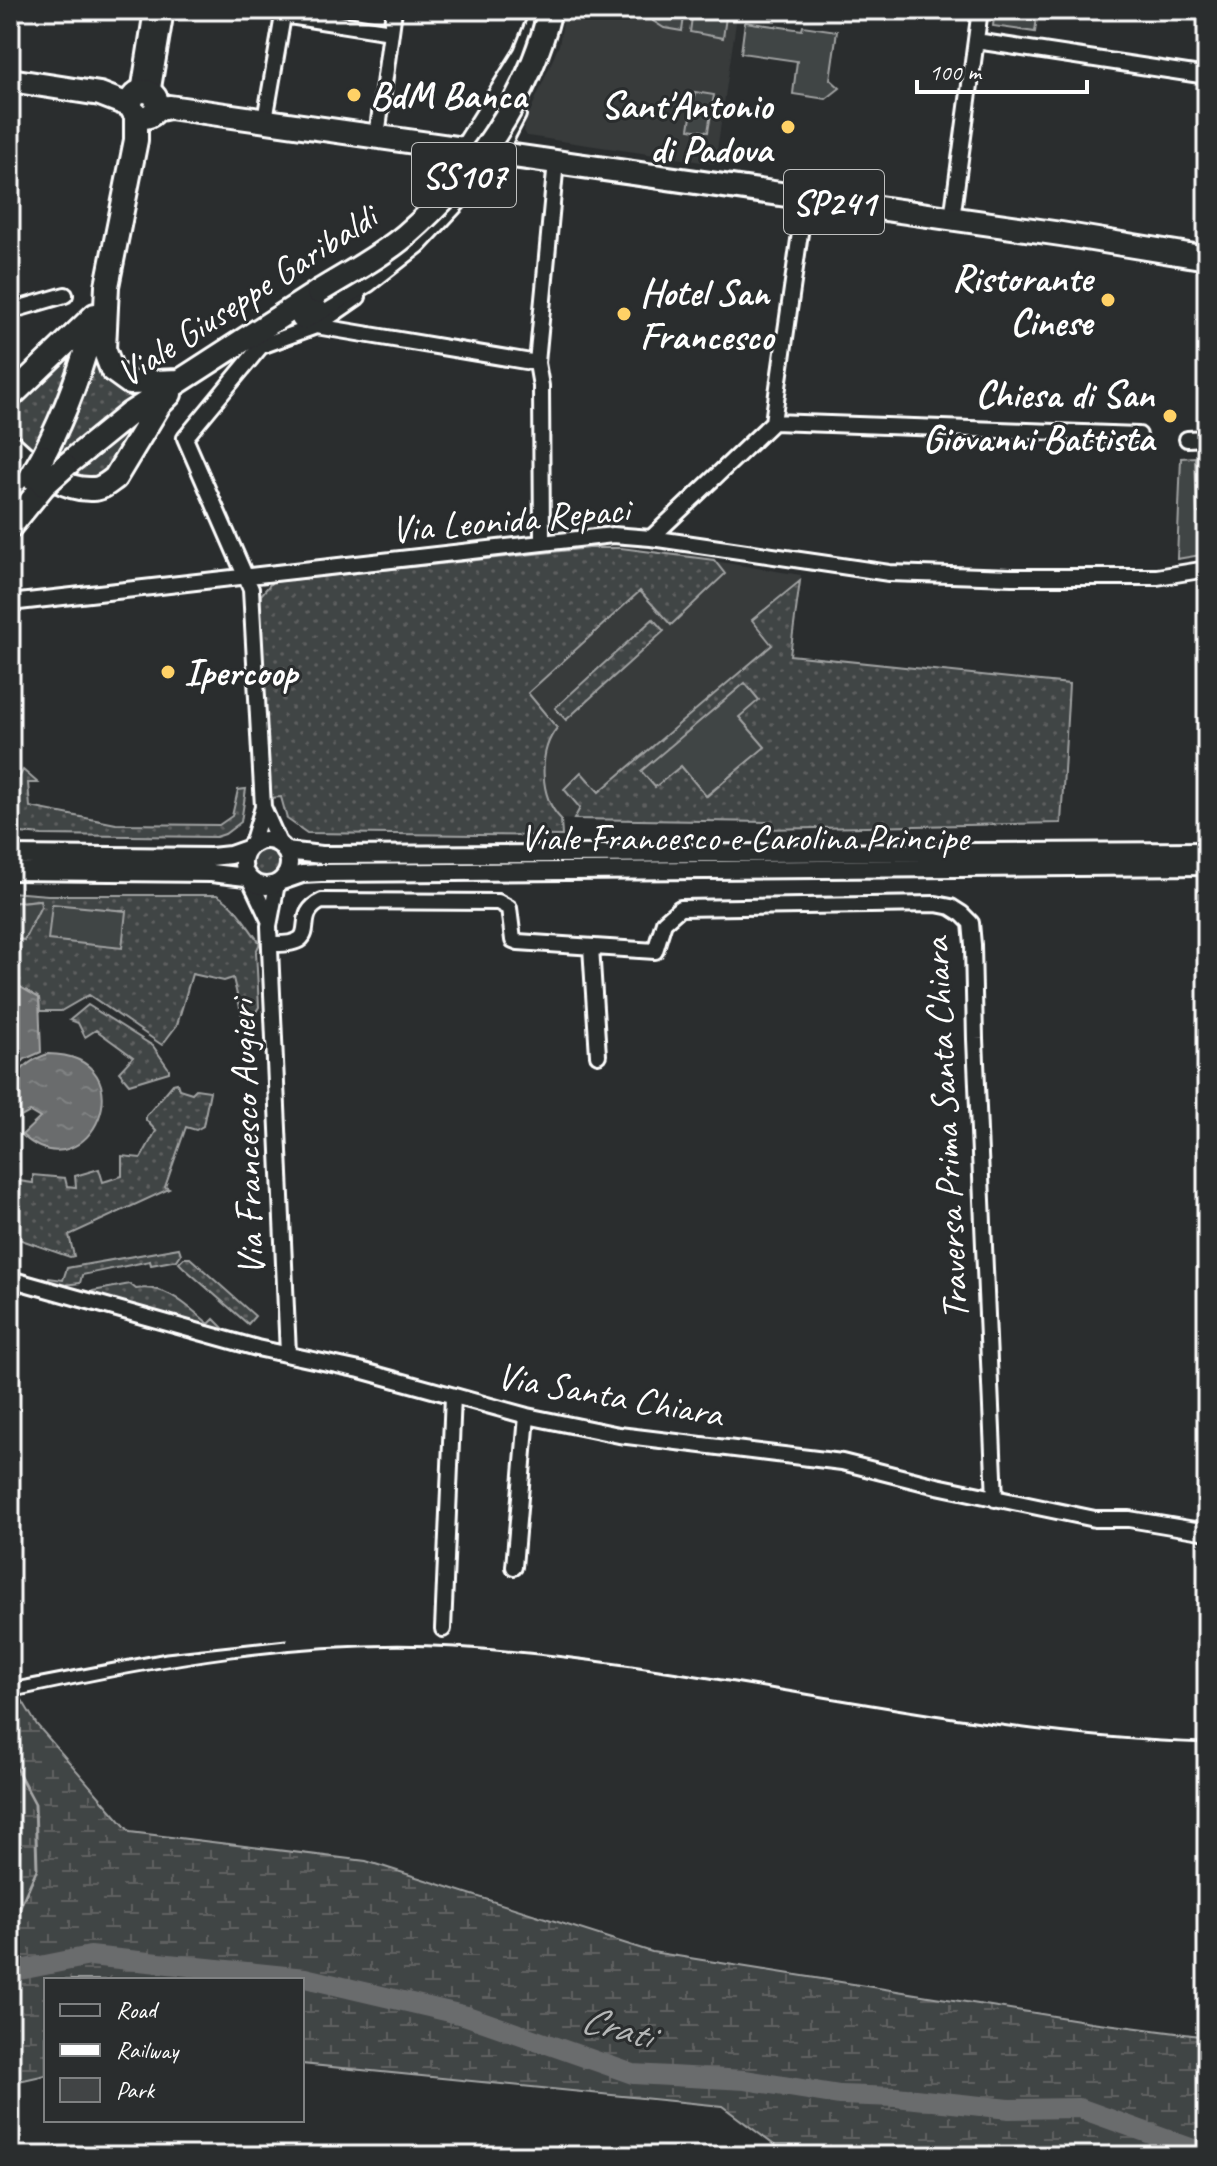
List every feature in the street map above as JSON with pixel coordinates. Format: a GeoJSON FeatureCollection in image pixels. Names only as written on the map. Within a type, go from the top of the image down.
{"type":"FeatureCollection","features":[{"type":"Feature","properties":{"kind":"main road","name":"Viale Giuseppe Garibaldi"},"geometry":{"type":"LineString","coordinates":[[38,481],[65,466],[129,414],[403,237],[436,207],[498,130],[524,85],[550,10]]}},
{"type":"Feature","properties":{"kind":"main road","name":"SP241"},"geometry":{"type":"LineString","coordinates":[[10,80],[100,94],[144,105],[556,161],[1207,258]]}},
{"type":"Feature","properties":{"kind":"main road"},"geometry":{"type":"LineString","coordinates":[[144,105],[107,286],[104,349],[112,370],[130,383],[185,377]]}},
{"type":"Feature","properties":{"kind":"main road"},"geometry":{"type":"LineString","coordinates":[[259,330],[304,318],[366,281],[416,242],[498,154]]}},
{"type":"Feature","properties":{"kind":"main road"},"geometry":{"type":"LineString","coordinates":[[10,519],[38,481],[43,456],[64,416],[81,371],[107,286]]}},
{"type":"Feature","properties":{"kind":"main road"},"geometry":{"type":"LineString","coordinates":[[10,397],[96,314]]}},
{"type":"Feature","properties":{"kind":"main road"},"geometry":{"type":"LineString","coordinates":[[10,445],[27,461],[64,482],[93,489],[104,487],[115,478],[159,405],[185,377]]}},
{"type":"Feature","properties":{"kind":"main road","name":"SS107"},"geometry":{"type":"LineString","coordinates":[[10,527],[38,481]]}},
{"type":"Feature","properties":{"kind":"street"},"geometry":{"type":"LineString","coordinates":[[144,105],[152,10]]}},
{"type":"Feature","properties":{"kind":"street"},"geometry":{"type":"LineString","coordinates":[[144,105],[166,10]]}},
{"type":"Feature","properties":{"kind":"street"},"geometry":{"type":"LineString","coordinates":[[377,136],[394,10]]}},
{"type":"Feature","properties":{"kind":"street"},"geometry":{"type":"LineString","coordinates":[[462,148],[522,52],[539,10]]}},
{"type":"Feature","properties":{"kind":"street"},"geometry":{"type":"LineString","coordinates":[[498,154],[532,88],[550,40],[557,10]]}},
{"type":"Feature","properties":{"kind":"street"},"geometry":{"type":"LineString","coordinates":[[952,219],[980,10]]}},
{"type":"Feature","properties":{"kind":"street"},"geometry":{"type":"LineString","coordinates":[[265,120],[283,13],[391,32]]}},
{"type":"Feature","properties":{"kind":"street"},"geometry":{"type":"LineString","coordinates":[[976,41],[1207,76]]}},
{"type":"Feature","properties":{"kind":"street"},"geometry":{"type":"LineString","coordinates":[[542,541],[541,386],[537,363],[556,161]]}},
{"type":"Feature","properties":{"kind":"street"},"geometry":{"type":"LineString","coordinates":[[651,538],[773,422],[805,198]]}},
{"type":"Feature","properties":{"kind":"street"},"geometry":{"type":"LineString","coordinates":[[249,879],[242,863],[263,807],[251,589],[185,438],[261,346],[316,326],[377,284],[416,242]]}},
{"type":"Feature","properties":{"kind":"street"},"geometry":{"type":"LineString","coordinates":[[10,311],[65,295]]}},
{"type":"Feature","properties":{"kind":"street"},"geometry":{"type":"LineString","coordinates":[[316,326],[537,363]]}},
{"type":"Feature","properties":{"kind":"street"},"geometry":{"type":"LineString","coordinates":[[773,422],[1139,435]]}},
{"type":"Feature","properties":{"kind":"street"},"geometry":{"type":"LineString","coordinates":[[1187,439],[1207,438]]}},
{"type":"Feature","properties":{"kind":"street","name":"Via Leonida Repaci"},"geometry":{"type":"LineString","coordinates":[[10,603],[613,535],[889,573],[1157,577],[1207,569]]}},
{"type":"Feature","properties":{"kind":"street"},"geometry":{"type":"LineString","coordinates":[[263,807],[289,866],[279,882]]}},
{"type":"Feature","properties":{"kind":"street","name":"Viale Francesco e Carolina Principe"},"geometry":{"type":"LineString","coordinates":[[10,855],[211,857],[230,855],[265,840],[283,848],[322,855],[1207,851]]}},
{"type":"Feature","properties":{"kind":"street","name":"Viale Francesco e Carolina Principe"},"geometry":{"type":"LineString","coordinates":[[10,871],[211,873],[249,879],[266,887],[302,874],[321,873],[1207,866]]}},
{"type":"Feature","properties":{"kind":"street","name":"Via Francesco Augieri"},"geometry":{"type":"LineString","coordinates":[[249,879],[269,920]]}},
{"type":"Feature","properties":{"kind":"street","name":"Via Francesco Augieri"},"geometry":{"type":"LineString","coordinates":[[279,882],[269,920],[288,1354]]}},
{"type":"Feature","properties":{"kind":"street","name":"Traversa Prima Santa Chiara"},"geometry":{"type":"LineString","coordinates":[[270,944],[295,944],[300,941],[304,937],[308,914],[315,904],[322,901],[489,901],[509,908],[511,934],[513,940],[518,942],[655,951],[664,922],[680,908],[687,907],[936,904],[951,907],[962,914],[971,923],[995,1499]]}},
{"type":"Feature","properties":{"kind":"street"},"geometry":{"type":"LineString","coordinates":[[591,947],[598,1055]]}},
{"type":"Feature","properties":{"kind":"street","name":"Via Santa Chiara"},"geometry":{"type":"LineString","coordinates":[[10,1279],[94,1304],[360,1370],[527,1416],[619,1435],[842,1462],[995,1499],[1095,1519],[1129,1519],[1207,1532]]}},
{"type":"Feature","properties":{"kind":"street"},"geometry":{"type":"LineString","coordinates":[[443,1629],[453,1396]]}},
{"type":"Feature","properties":{"kind":"street"},"geometry":{"type":"LineString","coordinates":[[514,1567],[527,1416]]}},
{"type":"Feature","properties":{"kind":"shaded area"},"geometry":{"type":"Polygon","coordinates":[[[565,10],[733,10],[732,16],[737,16],[715,164],[527,136],[524,131],[526,121],[559,45],[565,10]]]}},
{"type":"Feature","properties":{"kind":"shaded area"},"geometry":{"type":"Polygon","coordinates":[[[664,553],[801,575],[768,822],[532,819],[520,647],[664,553]]]}},
{"type":"Feature","properties":{"kind":"green space"},"geometry":{"type":"Polygon","coordinates":[[[655,10],[685,10],[682,31],[664,28],[653,21],[655,10]]]}},
{"type":"Feature","properties":{"kind":"green space"},"geometry":{"type":"Polygon","coordinates":[[[693,10],[727,10],[723,38],[690,32],[693,10]]]}},
{"type":"Feature","properties":{"kind":"green space"},"geometry":{"type":"Polygon","coordinates":[[[995,10],[1038,10],[1035,32],[993,26],[995,10]]]}},
{"type":"Feature","properties":{"kind":"green space"},"geometry":{"type":"Polygon","coordinates":[[[745,22],[802,30],[803,26],[837,31],[830,79],[840,88],[826,99],[793,94],[797,61],[741,53],[745,22]]]}},
{"type":"Feature","properties":{"kind":"green space"},"geometry":{"type":"Polygon","coordinates":[[[695,92],[714,95],[708,132],[689,129],[695,92]]]}},
{"type":"Feature","properties":{"kind":"green space"},"geometry":{"type":"Polygon","coordinates":[[[78,338],[85,343],[36,459],[10,437],[10,406],[78,338]]]}},
{"type":"Feature","properties":{"kind":"green space"},"geometry":{"type":"Polygon","coordinates":[[[95,347],[146,392],[38,482],[95,347]]]}},
{"type":"Feature","properties":{"kind":"green space"},"geometry":{"type":"Polygon","coordinates":[[[150,409],[107,480],[67,477],[150,409]]]}},
{"type":"Feature","properties":{"kind":"green space"},"geometry":{"type":"Polygon","coordinates":[[[1195,457],[1197,513],[1207,513],[1207,554],[1177,559],[1181,458],[1195,457]]]}},
{"type":"Feature","properties":{"kind":"green space"},"geometry":{"type":"Polygon","coordinates":[[[589,548],[621,548],[714,560],[725,574],[671,625],[640,591],[528,693],[557,728],[547,749],[544,774],[548,799],[561,819],[562,836],[307,833],[287,819],[281,797],[269,798],[260,602],[261,595],[272,582],[589,548]]]}},
{"type":"Feature","properties":{"kind":"green space"},"geometry":{"type":"Polygon","coordinates":[[[800,581],[790,655],[1069,684],[1061,823],[767,829],[767,822],[574,819],[580,808],[564,789],[581,772],[599,792],[772,645],[752,620],[800,581]],[[739,717],[681,765],[707,796],[764,747],[739,717]]]}},
{"type":"Feature","properties":{"kind":"green space"},"geometry":{"type":"Polygon","coordinates":[[[653,619],[664,631],[566,720],[555,708],[653,619]]]}},
{"type":"Feature","properties":{"kind":"green space"},"geometry":{"type":"Polygon","coordinates":[[[745,683],[759,700],[739,717],[765,747],[706,796],[681,766],[655,787],[641,771],[745,683]]]}},
{"type":"Feature","properties":{"kind":"green space"},"geometry":{"type":"Polygon","coordinates":[[[23,770],[38,783],[28,783],[30,807],[116,824],[219,825],[232,816],[238,790],[246,789],[241,822],[216,837],[10,832],[10,796],[23,770]]]}},
{"type":"Feature","properties":{"kind":"green space"},"geometry":{"type":"Polygon","coordinates":[[[264,847],[276,852],[281,864],[276,876],[264,881],[252,876],[247,864],[252,852],[264,847]]]}},
{"type":"Feature","properties":{"kind":"green space"},"geometry":{"type":"Polygon","coordinates":[[[10,892],[48,895],[217,895],[236,910],[260,943],[256,952],[259,1007],[250,1021],[248,1041],[233,978],[224,981],[192,974],[177,1025],[162,1045],[89,995],[61,1011],[40,1011],[39,998],[10,981],[10,937],[24,940],[39,900],[10,903],[10,892]]]}},
{"type":"Feature","properties":{"kind":"green space"},"geometry":{"type":"Polygon","coordinates":[[[40,900],[41,906],[24,940],[10,937],[10,903],[40,900]]]}},
{"type":"Feature","properties":{"kind":"green space"},"geometry":{"type":"Polygon","coordinates":[[[52,904],[126,911],[122,948],[48,940],[52,904]]]}},
{"type":"Feature","properties":{"kind":"green space"},"geometry":{"type":"Polygon","coordinates":[[[88,1005],[153,1046],[169,1072],[129,1084],[119,1072],[133,1057],[96,1030],[85,1037],[78,1023],[70,1020],[88,1005]]]}},
{"type":"Feature","properties":{"kind":"green space"},"geometry":{"type":"Polygon","coordinates":[[[177,1083],[179,1089],[192,1093],[196,1089],[210,1091],[203,1126],[196,1130],[186,1127],[165,1187],[169,1189],[69,1235],[74,1256],[10,1236],[10,1166],[19,1181],[33,1183],[33,1175],[65,1178],[67,1186],[76,1187],[75,1176],[99,1169],[103,1182],[122,1176],[122,1156],[141,1158],[156,1131],[146,1116],[177,1083]]]}},
{"type":"Feature","properties":{"kind":"green space"},"geometry":{"type":"Polygon","coordinates":[[[179,1248],[181,1254],[177,1260],[151,1265],[150,1261],[82,1275],[80,1283],[47,1287],[49,1278],[63,1280],[67,1268],[179,1248]]]}},
{"type":"Feature","properties":{"kind":"green space"},"geometry":{"type":"Polygon","coordinates":[[[184,1258],[190,1258],[255,1316],[248,1324],[179,1263],[184,1258]]]}},
{"type":"Feature","properties":{"kind":"green space"},"geometry":{"type":"Polygon","coordinates":[[[130,1284],[136,1289],[167,1293],[209,1324],[214,1319],[227,1332],[222,1335],[88,1294],[130,1284]]]}},
{"type":"Feature","properties":{"kind":"green space"},"geometry":{"type":"Polygon","coordinates":[[[10,1680],[37,1725],[130,1832],[366,1861],[652,1952],[1091,2022],[1207,2037],[1207,2156],[789,2156],[722,2106],[304,2064],[304,1978],[44,1978],[44,2075],[10,2083],[10,1680]]]}},
{"type":"Feature","properties":{"kind":"water"},"geometry":{"type":"Polygon","coordinates":[[[10,981],[39,998],[41,1052],[25,1059],[10,1075],[13,1024],[10,1021],[10,981]]]}},
{"type":"Feature","properties":{"kind":"water"},"geometry":{"type":"Polygon","coordinates":[[[48,1054],[79,1060],[97,1076],[103,1096],[99,1118],[87,1137],[69,1149],[47,1149],[22,1135],[40,1118],[30,1112],[12,1122],[9,1110],[11,1089],[20,1071],[48,1054]]]}},
{"type":"Feature","properties":{"kind":"waterway"},"geometry":{"type":"LineString","coordinates":[[10,1757],[35,1804],[37,1869],[10,1929]]}},
{"type":"Feature","properties":{"kind":"waterway"},"geometry":{"type":"LineString","coordinates":[[10,1941],[24,1961],[48,1965]]}},
{"type":"Feature","properties":{"kind":"waterway","name":"Crati"},"geometry":{"type":"LineString","coordinates":[[10,1972],[90,1956],[305,1978],[467,2016],[633,2074],[746,2080],[840,2095],[896,2097],[1009,2109],[1079,2108],[1207,2154]]}},
{"type":"Feature","properties":{"kind":"railway"},"geometry":{"type":"LineString","coordinates":[[10,1683],[166,1653],[286,1640]]}},
{"type":"Feature","properties":{"kind":"railway"},"geometry":{"type":"LineString","coordinates":[[10,1698],[120,1675],[231,1657],[343,1647],[455,1647],[550,1655],[644,1668],[1018,1727],[1112,1738],[1207,1743]]}},
{"type":"Feature","properties":{"kind":"place","name":"BdM Banca"},"geometry":{"type":"Point","coordinates":[354,95]}},
{"type":"Feature","properties":{"kind":"place","name":"Sant'Antonio di Padova"},"geometry":{"type":"Point","coordinates":[788,127]}},
{"type":"Feature","properties":{"kind":"place","name":"Ristorante Cinese"},"geometry":{"type":"Point","coordinates":[1108,300]}},
{"type":"Feature","properties":{"kind":"place","name":"Hotel San Francesco"},"geometry":{"type":"Point","coordinates":[624,314]}},
{"type":"Feature","properties":{"kind":"place","name":"Chiesa di San Giovanni Battista"},"geometry":{"type":"Point","coordinates":[1170,416]}},
{"type":"Feature","properties":{"kind":"place","name":"Ipercoop"},"geometry":{"type":"Point","coordinates":[168,672]}}]}
